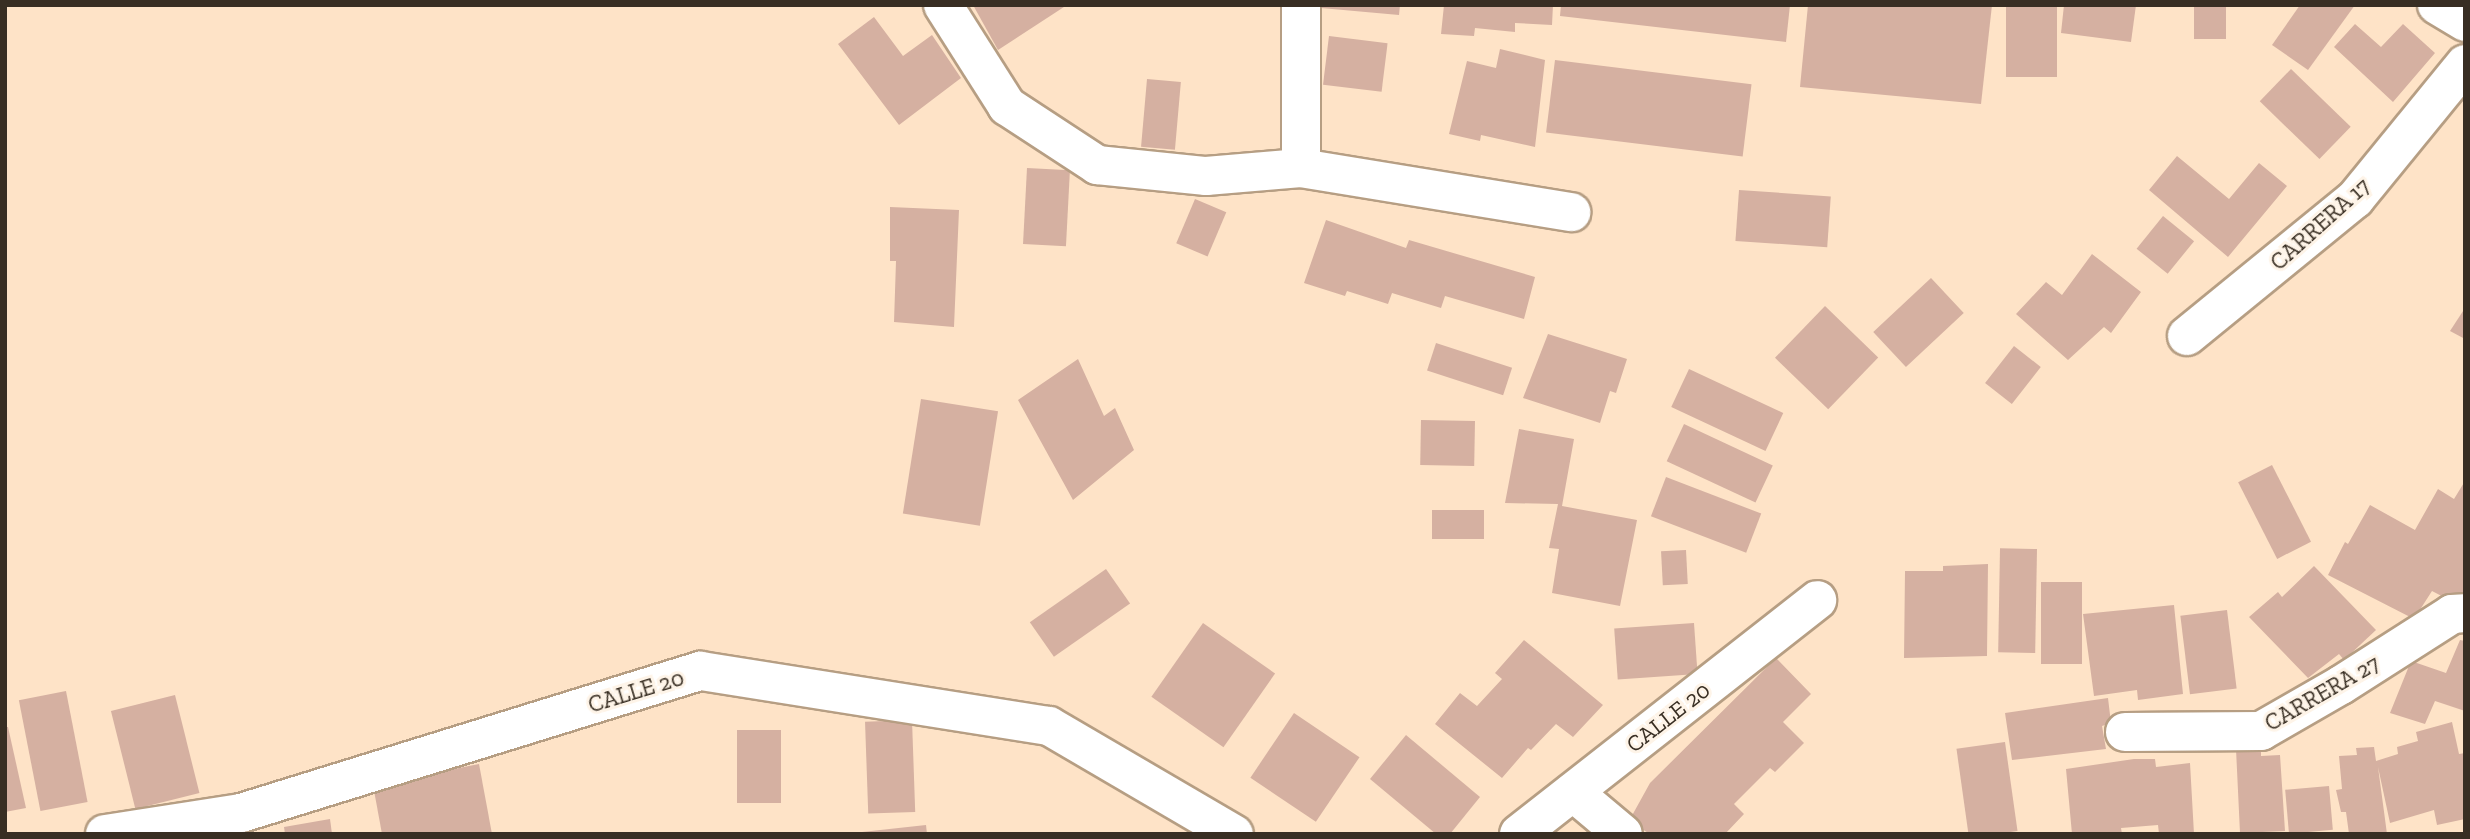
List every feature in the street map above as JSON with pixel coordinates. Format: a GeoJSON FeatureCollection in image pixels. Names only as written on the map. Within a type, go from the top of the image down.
{"type":"FeatureCollection","features":[{"type":"Feature","properties":{"kind":"street"},"geometry":{"type":"LineString","coordinates":[[943,5],[1007,106],[1097,166],[1206,176],[1301,168],[1571,212]]}},
{"type":"Feature","properties":{"kind":"street"},"geometry":{"type":"LineString","coordinates":[[1301,5],[1301,168]]}},
{"type":"Feature","properties":{"kind":"street"},"geometry":{"type":"LineString","coordinates":[[2437,5],[2465,22]]}},
{"type":"Feature","properties":{"kind":"street","name":"CARRERA 17"},"geometry":{"type":"LineString","coordinates":[[2186,336],[2355,199],[2465,64]]}},
{"type":"Feature","properties":{"kind":"street","name":"CALLE 20"},"geometry":{"type":"LineString","coordinates":[[1519,834],[1817,600]]}},
{"type":"Feature","properties":{"kind":"street","name":"CARRERA 27"},"geometry":{"type":"LineString","coordinates":[[2125,732],[2260,731],[2341,685],[2452,614],[2465,613]]}},
{"type":"Feature","properties":{"kind":"street","name":"CALLE 20"},"geometry":{"type":"LineString","coordinates":[[105,834],[241,813],[701,671],[1049,726],[1234,834]]}},
{"type":"Feature","properties":{"kind":"street"},"geometry":{"type":"LineString","coordinates":[[1573,792],[1623,834]]}},
{"type":"Feature","properties":{"kind":"building"},"geometry":{"type":"Polygon","coordinates":[[[973,5],[1067,5],[998,50],[973,5]]]}},
{"type":"Feature","properties":{"kind":"building"},"geometry":{"type":"Polygon","coordinates":[[[1321,5],[1400,5],[1399,15],[1321,8],[1321,5]]]}},
{"type":"Feature","properties":{"kind":"building"},"geometry":{"type":"Polygon","coordinates":[[[1444,5],[1553,5],[1552,25],[1515,23],[1515,32],[1475,28],[1474,36],[1441,34],[1444,5]]]}},
{"type":"Feature","properties":{"kind":"building"},"geometry":{"type":"Polygon","coordinates":[[[1561,5],[1790,5],[1786,42],[1560,16],[1561,5]]]}},
{"type":"Feature","properties":{"kind":"building"},"geometry":{"type":"Polygon","coordinates":[[[1808,5],[1992,5],[1981,104],[1800,87],[1808,5]]]}},
{"type":"Feature","properties":{"kind":"building"},"geometry":{"type":"Polygon","coordinates":[[[2006,5],[2057,5],[2057,77],[2006,77],[2006,5]]]}},
{"type":"Feature","properties":{"kind":"building"},"geometry":{"type":"Polygon","coordinates":[[[2064,5],[2136,5],[2131,42],[2061,33],[2064,5]]]}},
{"type":"Feature","properties":{"kind":"building"},"geometry":{"type":"Polygon","coordinates":[[[2194,5],[2226,5],[2226,39],[2194,39],[2194,5]]]}},
{"type":"Feature","properties":{"kind":"building"},"geometry":{"type":"Polygon","coordinates":[[[2300,5],[2355,5],[2308,70],[2272,45],[2300,5]]]}},
{"type":"Feature","properties":{"kind":"building"},"geometry":{"type":"Polygon","coordinates":[[[874,17],[903,56],[932,35],[961,78],[899,125],[838,44],[874,17]]]}},
{"type":"Feature","properties":{"kind":"building"},"geometry":{"type":"Polygon","coordinates":[[[2355,24],[2381,47],[2403,24],[2435,53],[2393,102],[2334,47],[2355,24]]]}},
{"type":"Feature","properties":{"kind":"building"},"geometry":{"type":"Polygon","coordinates":[[[1329,36],[1388,43],[1382,92],[1323,85],[1329,36]]]}},
{"type":"Feature","properties":{"kind":"building"},"geometry":{"type":"Polygon","coordinates":[[[1500,49],[1545,60],[1535,147],[1481,135],[1480,141],[1449,134],[1467,61],[1496,68],[1500,49]]]}},
{"type":"Feature","properties":{"kind":"building"},"geometry":{"type":"Polygon","coordinates":[[[1555,60],[1752,84],[1743,157],[1546,132],[1555,60]]]}},
{"type":"Feature","properties":{"kind":"building"},"geometry":{"type":"Polygon","coordinates":[[[2291,69],[2351,127],[2319,159],[2260,101],[2291,69]]]}},
{"type":"Feature","properties":{"kind":"building"},"geometry":{"type":"Polygon","coordinates":[[[1147,79],[1181,82],[1175,150],[1141,147],[1147,79]]]}},
{"type":"Feature","properties":{"kind":"building"},"geometry":{"type":"Polygon","coordinates":[[[2177,156],[2229,199],[2259,163],[2287,186],[2228,257],[2149,190],[2177,156]]]}},
{"type":"Feature","properties":{"kind":"building"},"geometry":{"type":"Polygon","coordinates":[[[1027,168],[1070,170],[1066,246],[1023,244],[1027,168]]]}},
{"type":"Feature","properties":{"kind":"building"},"geometry":{"type":"Polygon","coordinates":[[[1739,190],[1831,196],[1827,247],[1735,241],[1739,190]]]}},
{"type":"Feature","properties":{"kind":"building"},"geometry":{"type":"Polygon","coordinates":[[[1195,199],[1226,212],[1208,256],[1176,243],[1195,199]]]}},
{"type":"Feature","properties":{"kind":"building"},"geometry":{"type":"Polygon","coordinates":[[[890,207],[959,210],[954,327],[894,322],[896,261],[890,261],[890,207]]]}},
{"type":"Feature","properties":{"kind":"building"},"geometry":{"type":"Polygon","coordinates":[[[2163,216],[2194,241],[2168,274],[2137,249],[2163,216]]]}},
{"type":"Feature","properties":{"kind":"building"},"geometry":{"type":"Polygon","coordinates":[[[1326,220],[1406,248],[1409,240],[1535,277],[1524,319],[1445,296],[1441,308],[1392,293],[1388,304],[1347,291],[1345,296],[1304,283],[1326,220]]]}},
{"type":"Feature","properties":{"kind":"building"},"geometry":{"type":"Polygon","coordinates":[[[2092,254],[2141,292],[2111,333],[2104,327],[2068,360],[2016,314],[2046,282],[2062,295],[2092,254]]]}},
{"type":"Feature","properties":{"kind":"building"},"geometry":{"type":"Polygon","coordinates":[[[1931,278],[1964,313],[1906,367],[1873,332],[1931,278]]]}},
{"type":"Feature","properties":{"kind":"building"},"geometry":{"type":"Polygon","coordinates":[[[1825,306],[1878,357],[1828,409],[1775,358],[1825,306]]]}},
{"type":"Feature","properties":{"kind":"building"},"geometry":{"type":"Polygon","coordinates":[[[2465,308],[2465,339],[2450,331],[2465,308]]]}},
{"type":"Feature","properties":{"kind":"building"},"geometry":{"type":"Polygon","coordinates":[[[1548,334],[1627,359],[1616,393],[1610,391],[1600,423],[1523,398],[1548,334]]]}},
{"type":"Feature","properties":{"kind":"building"},"geometry":{"type":"Polygon","coordinates":[[[1436,343],[1512,368],[1503,395],[1427,371],[1436,343]]]}},
{"type":"Feature","properties":{"kind":"building"},"geometry":{"type":"Polygon","coordinates":[[[2014,346],[2041,367],[2012,404],[1985,383],[2014,346]]]}},
{"type":"Feature","properties":{"kind":"building"},"geometry":{"type":"Polygon","coordinates":[[[1078,359],[1104,416],[1115,408],[1134,450],[1073,500],[1018,400],[1078,359]]]}},
{"type":"Feature","properties":{"kind":"building"},"geometry":{"type":"Polygon","coordinates":[[[1689,369],[1783,413],[1766,451],[1671,407],[1689,369]]]}},
{"type":"Feature","properties":{"kind":"building"},"geometry":{"type":"Polygon","coordinates":[[[921,399],[998,411],[980,526],[903,514],[921,399]]]}},
{"type":"Feature","properties":{"kind":"building"},"geometry":{"type":"Polygon","coordinates":[[[1421,420],[1475,421],[1474,466],[1420,465],[1421,420]]]}},
{"type":"Feature","properties":{"kind":"building"},"geometry":{"type":"Polygon","coordinates":[[[1684,424],[1773,465],[1755,503],[1667,461],[1684,424]]]}},
{"type":"Feature","properties":{"kind":"building"},"geometry":{"type":"Polygon","coordinates":[[[1519,429],[1574,439],[1562,506],[1637,520],[1620,606],[1552,593],[1559,549],[1549,548],[1558,504],[1505,503],[1519,429]]]}},
{"type":"Feature","properties":{"kind":"building"},"geometry":{"type":"Polygon","coordinates":[[[2272,465],[2311,542],[2277,559],[2238,482],[2272,465]]]}},
{"type":"Feature","properties":{"kind":"building"},"geometry":{"type":"Polygon","coordinates":[[[1666,477],[1761,514],[1746,553],[1651,516],[1666,477]]]}},
{"type":"Feature","properties":{"kind":"building"},"geometry":{"type":"Polygon","coordinates":[[[2465,481],[2465,594],[2459,605],[2432,591],[2414,619],[2328,575],[2345,542],[2348,544],[2370,505],[2415,530],[2438,489],[2454,499],[2465,481]]]}},
{"type":"Feature","properties":{"kind":"building"},"geometry":{"type":"Polygon","coordinates":[[[1432,510],[1484,510],[1484,539],[1432,539],[1432,510]]]}},
{"type":"Feature","properties":{"kind":"building"},"geometry":{"type":"Polygon","coordinates":[[[2000,548],[2037,549],[2035,653],[1998,652],[2000,548]]]}},
{"type":"Feature","properties":{"kind":"building"},"geometry":{"type":"Polygon","coordinates":[[[1686,550],[1688,584],[1663,585],[1661,551],[1686,550]]]}},
{"type":"Feature","properties":{"kind":"building"},"geometry":{"type":"Polygon","coordinates":[[[1988,564],[1987,656],[1904,658],[1905,571],[1943,571],[1943,566],[1988,564]]]}},
{"type":"Feature","properties":{"kind":"building"},"geometry":{"type":"Polygon","coordinates":[[[2314,566],[2376,630],[2344,660],[2339,654],[2308,678],[2249,617],[2278,592],[2282,597],[2314,566]]]}},
{"type":"Feature","properties":{"kind":"building"},"geometry":{"type":"Polygon","coordinates":[[[1106,569],[1130,603],[1054,657],[1030,622],[1106,569]]]}},
{"type":"Feature","properties":{"kind":"building"},"geometry":{"type":"Polygon","coordinates":[[[2041,582],[2082,582],[2082,664],[2041,664],[2041,582]]]}},
{"type":"Feature","properties":{"kind":"building"},"geometry":{"type":"Polygon","coordinates":[[[2174,605],[2183,694],[2138,700],[2137,690],[2094,696],[2083,614],[2174,605]]]}},
{"type":"Feature","properties":{"kind":"building"},"geometry":{"type":"Polygon","coordinates":[[[2227,610],[2237,688],[2190,694],[2180,616],[2227,610]]]}},
{"type":"Feature","properties":{"kind":"building"},"geometry":{"type":"Polygon","coordinates":[[[1203,623],[1275,673],[1223,747],[1151,697],[1203,623]]]}},
{"type":"Feature","properties":{"kind":"building"},"geometry":{"type":"Polygon","coordinates":[[[1694,623],[1698,674],[1618,679],[1614,629],[1694,623]]]}},
{"type":"Feature","properties":{"kind":"building"},"geometry":{"type":"Polygon","coordinates":[[[1524,640],[1603,705],[1573,737],[1556,724],[1531,750],[1528,748],[1502,778],[1435,724],[1460,693],[1477,706],[1502,679],[1495,673],[1524,640]]]}},
{"type":"Feature","properties":{"kind":"building"},"geometry":{"type":"Polygon","coordinates":[[[2460,640],[2465,641],[2465,711],[2435,701],[2425,724],[2390,713],[2411,661],[2446,673],[2460,640]]]}},
{"type":"Feature","properties":{"kind":"building"},"geometry":{"type":"Polygon","coordinates":[[[1776,658],[1811,694],[1783,722],[1804,743],[1775,772],[1770,768],[1734,804],[1744,814],[1725,834],[1650,834],[1629,821],[1650,783],[1776,658]]]}},
{"type":"Feature","properties":{"kind":"building"},"geometry":{"type":"Polygon","coordinates":[[[66,691],[88,802],[40,811],[19,700],[66,691]]]}},
{"type":"Feature","properties":{"kind":"building"},"geometry":{"type":"Polygon","coordinates":[[[175,695],[199,793],[135,809],[111,711],[175,695]]]}},
{"type":"Feature","properties":{"kind":"building"},"geometry":{"type":"Polygon","coordinates":[[[2108,698],[2111,723],[2102,726],[2106,749],[2012,760],[2005,713],[2108,698]]]}},
{"type":"Feature","properties":{"kind":"building"},"geometry":{"type":"Polygon","coordinates":[[[1294,713],[1359,757],[1316,822],[1250,778],[1294,713]]]}},
{"type":"Feature","properties":{"kind":"building"},"geometry":{"type":"Polygon","coordinates":[[[912,720],[915,812],[868,814],[865,722],[912,720]]]}},
{"type":"Feature","properties":{"kind":"building"},"geometry":{"type":"Polygon","coordinates":[[[2452,722],[2459,754],[2465,753],[2465,819],[2437,825],[2434,810],[2390,823],[2378,767],[2387,834],[2349,834],[2346,812],[2341,812],[2336,790],[2342,789],[2339,756],[2357,755],[2356,748],[2374,747],[2376,761],[2398,754],[2397,747],[2418,741],[2416,732],[2452,722]]]}},
{"type":"Feature","properties":{"kind":"building"},"geometry":{"type":"Polygon","coordinates":[[[5,727],[8,727],[26,808],[5,812],[5,727]]]}},
{"type":"Feature","properties":{"kind":"building"},"geometry":{"type":"Polygon","coordinates":[[[737,730],[781,730],[781,803],[737,803],[737,730]]]}},
{"type":"Feature","properties":{"kind":"building"},"geometry":{"type":"Polygon","coordinates":[[[1406,735],[1480,797],[1450,834],[1436,834],[1370,779],[1406,735]]]}},
{"type":"Feature","properties":{"kind":"building"},"geometry":{"type":"Polygon","coordinates":[[[2005,742],[2018,831],[1968,834],[1956,749],[2005,742]]]}},
{"type":"Feature","properties":{"kind":"building"},"geometry":{"type":"Polygon","coordinates":[[[2261,748],[2261,756],[2280,755],[2285,831],[2240,833],[2236,749],[2261,748]]]}},
{"type":"Feature","properties":{"kind":"building"},"geometry":{"type":"Polygon","coordinates":[[[2134,759],[2155,759],[2156,767],[2190,763],[2194,834],[2159,834],[2158,825],[2121,828],[2122,834],[2072,834],[2066,769],[2134,759]]]}},
{"type":"Feature","properties":{"kind":"building"},"geometry":{"type":"Polygon","coordinates":[[[479,764],[492,834],[382,834],[373,785],[479,764]]]}},
{"type":"Feature","properties":{"kind":"building"},"geometry":{"type":"Polygon","coordinates":[[[2329,786],[2333,830],[2289,834],[2285,790],[2329,786]]]}},
{"type":"Feature","properties":{"kind":"building"},"geometry":{"type":"Polygon","coordinates":[[[330,819],[332,834],[285,834],[284,827],[330,819]]]}},
{"type":"Feature","properties":{"kind":"building"},"geometry":{"type":"Polygon","coordinates":[[[926,825],[927,834],[862,834],[862,832],[926,825]]]}}]}
